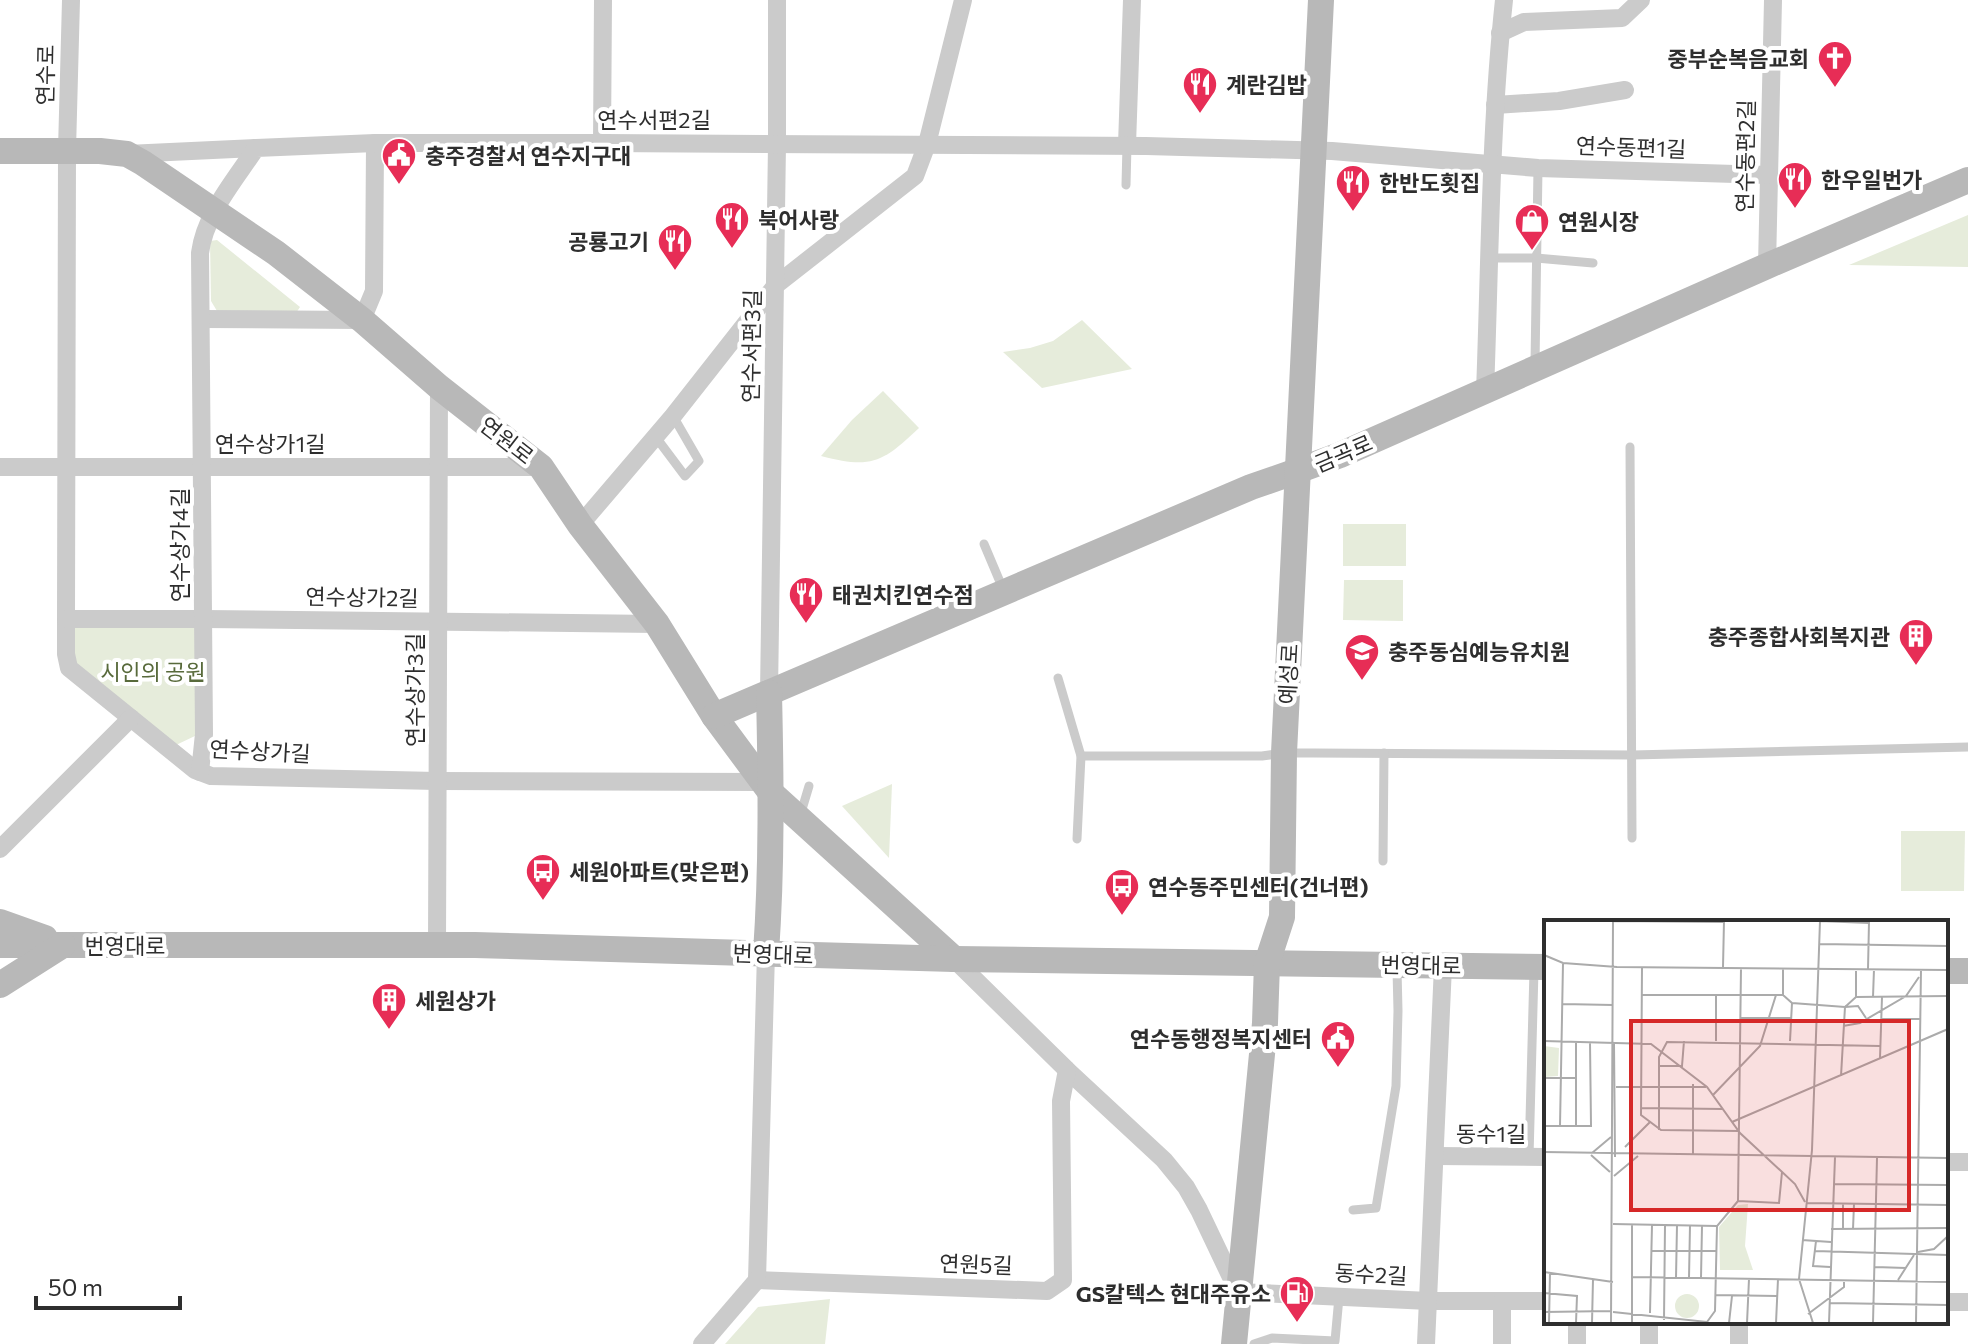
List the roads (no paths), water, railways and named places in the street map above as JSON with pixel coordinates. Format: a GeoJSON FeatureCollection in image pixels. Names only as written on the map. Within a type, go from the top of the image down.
{"type":"FeatureCollection","features":[{"type":"Feature","properties":{"kind":"street","name":"연수로"},"geometry":{"type":"LineString","coordinates":[[67,150],[71,0]]}},
{"type":"Feature","properties":{"kind":"street"},"geometry":{"type":"LineString","coordinates":[[602,143],[603,0]]}},
{"type":"Feature","properties":{"kind":"street","name":"연수서편3길"},"geometry":{"type":"LineString","coordinates":[[769,693],[777,0]]}},
{"type":"Feature","properties":{"kind":"street"},"geometry":{"type":"LineString","coordinates":[[580,525],[673,416],[776,285],[915,176],[927,144],[963,0]]}},
{"type":"Feature","properties":{"kind":"street"},"geometry":{"type":"LineString","coordinates":[[1127,145],[1132,0]]}},
{"type":"Feature","properties":{"kind":"street","name":"예성로"},"geometry":{"type":"LineString","coordinates":[[1234,1344],[1265,1023],[1267,963],[1282,917],[1284,753],[1321,0]]}},
{"type":"Feature","properties":{"kind":"street"},"geometry":{"type":"LineString","coordinates":[[1485,392],[1492,165],[1504,0]]}},
{"type":"Feature","properties":{"kind":"street"},"geometry":{"type":"LineString","coordinates":[[1500,33],[1524,22],[1622,18],[1641,0]]}},
{"type":"Feature","properties":{"kind":"street","name":"연수동편2길"},"geometry":{"type":"LineString","coordinates":[[1767,266],[1773,0]]}},
{"type":"Feature","properties":{"kind":"street"},"geometry":{"type":"LineString","coordinates":[[1495,105],[1559,101],[1625,90]]}},
{"type":"Feature","properties":{"kind":"street"},"geometry":{"type":"LineString","coordinates":[[201,319],[362,320],[374,291],[375,143]]}},
{"type":"Feature","properties":{"kind":"street","name":"연수서편2길"},"geometry":{"type":"LineString","coordinates":[[127,154],[375,143],[1127,145],[1313,150]]}},
{"type":"Feature","properties":{"kind":"street"},"geometry":{"type":"LineString","coordinates":[[214,211],[256,148]]}},
{"type":"Feature","properties":{"kind":"street","name":"연수상가길"},"geometry":{"type":"LineString","coordinates":[[67,150],[66,654],[69,668],[195,770],[211,776],[767,788]]}},
{"type":"Feature","properties":{"kind":"street","name":"연수동편1길"},"geometry":{"type":"LineString","coordinates":[[1313,150],[1538,168],[1768,175]]}},
{"type":"Feature","properties":{"kind":"street","name":"연원로"},"geometry":{"type":"LineString","coordinates":[[0,151],[100,151],[127,154],[143,163],[276,253],[541,467],[580,525],[657,624],[714,716],[767,788],[954,959]]}},
{"type":"Feature","properties":{"kind":"street","name":"금곡로"},"geometry":{"type":"LineString","coordinates":[[714,716],[1251,487],[1297,471],[1485,392],[1968,180]]}},
{"type":"Feature","properties":{"kind":"street","name":"연수상가4길"},"geometry":{"type":"LineString","coordinates":[[200,772],[204,734],[200,253],[214,211]]}},
{"type":"Feature","properties":{"kind":"street","name":"연수상가3길"},"geometry":{"type":"LineString","coordinates":[[437,945],[439,387]]}},
{"type":"Feature","properties":{"kind":"street","name":"연수상가1길"},"geometry":{"type":"LineString","coordinates":[[0,467],[541,467]]}},
{"type":"Feature","properties":{"kind":"street","name":"연수상가2길"},"geometry":{"type":"LineString","coordinates":[[66,619],[657,624]]}},
{"type":"Feature","properties":{"kind":"street"},"geometry":{"type":"LineString","coordinates":[[702,1344],[757,1280],[770,899],[767,788],[769,693]]}},
{"type":"Feature","properties":{"kind":"street"},"geometry":{"type":"LineString","coordinates":[[0,849],[131,718]]}},
{"type":"Feature","properties":{"kind":"street"},"geometry":{"type":"LineString","coordinates":[[0,922],[63,945]]}},
{"type":"Feature","properties":{"kind":"street","name":"번영대로"},"geometry":{"type":"LineString","coordinates":[[0,945],[437,945],[954,959],[1540,967]]}},
{"type":"Feature","properties":{"kind":"street"},"geometry":{"type":"LineString","coordinates":[[0,985],[63,945]]}},
{"type":"Feature","properties":{"kind":"street"},"geometry":{"type":"LineString","coordinates":[[954,959],[1164,1160],[1186,1187],[1199,1210],[1238,1292]]}},
{"type":"Feature","properties":{"kind":"street"},"geometry":{"type":"LineString","coordinates":[[1426,1344],[1443,966]]}},
{"type":"Feature","properties":{"kind":"street","name":"연원5길"},"geometry":{"type":"LineString","coordinates":[[757,1280],[1047,1291],[1063,1280],[1061,1101],[1067,1070]]}},
{"type":"Feature","properties":{"kind":"street","name":"동수1길"},"geometry":{"type":"LineString","coordinates":[[1436,1156],[1538,1157]]}},
{"type":"Feature","properties":{"kind":"street","name":"동수2길"},"geometry":{"type":"LineString","coordinates":[[1238,1292],[1429,1301],[1544,1301]]}},
{"type":"Feature","properties":{"kind":"street"},"geometry":{"type":"LineString","coordinates":[[1502,1301],[1502,1344]]}},
{"type":"Feature","properties":{"kind":"lane"},"geometry":{"type":"LineString","coordinates":[[1126,185],[1127,145]]}},
{"type":"Feature","properties":{"kind":"lane"},"geometry":{"type":"LineString","coordinates":[[1535,369],[1538,168]]}},
{"type":"Feature","properties":{"kind":"lane"},"geometry":{"type":"LineString","coordinates":[[1489,258],[1593,263]]}},
{"type":"Feature","properties":{"kind":"lane"},"geometry":{"type":"LineString","coordinates":[[655,436],[685,476],[699,461],[673,416]]}},
{"type":"Feature","properties":{"kind":"lane"},"geometry":{"type":"LineString","coordinates":[[1630,447],[1632,838]]}},
{"type":"Feature","properties":{"kind":"lane"},"geometry":{"type":"LineString","coordinates":[[984,544],[1004,592]]}},
{"type":"Feature","properties":{"kind":"lane"},"geometry":{"type":"LineString","coordinates":[[1058,678],[1081,756],[1077,839]]}},
{"type":"Feature","properties":{"kind":"lane"},"geometry":{"type":"LineString","coordinates":[[1081,756],[1262,756],[1284,753],[1632,755],[1968,747]]}},
{"type":"Feature","properties":{"kind":"lane"},"geometry":{"type":"LineString","coordinates":[[1383,861],[1384,753]]}},
{"type":"Feature","properties":{"kind":"lane"},"geometry":{"type":"LineString","coordinates":[[799,819],[809,786]]}},
{"type":"Feature","properties":{"kind":"lane"},"geometry":{"type":"LineString","coordinates":[[1353,1210],[1376,1208],[1396,1086],[1397,965]]}},
{"type":"Feature","properties":{"kind":"lane"},"geometry":{"type":"LineString","coordinates":[[1538,1157],[1540,967]]}},
{"type":"Feature","properties":{"kind":"lane"},"geometry":{"type":"LineString","coordinates":[[1254,1344],[1272,1338],[1335,1341],[1339,1297]]}},
{"type":"Feature","properties":{"kind":"place","name":"중부순복음교회"},"geometry":{"type":"Point","coordinates":[1835,89]}},
{"type":"Feature","properties":{"kind":"place","name":"계란김밥"},"geometry":{"type":"Point","coordinates":[1200,115]}},
{"type":"Feature","properties":{"kind":"place","name":"충주경찰서 연수지구대"},"geometry":{"type":"Point","coordinates":[399,186]}},
{"type":"Feature","properties":{"kind":"place","name":"한우일번가"},"geometry":{"type":"Point","coordinates":[1795,210]}},
{"type":"Feature","properties":{"kind":"place","name":"한반도횟집"},"geometry":{"type":"Point","coordinates":[1353,213]}},
{"type":"Feature","properties":{"kind":"place","name":"북어사랑"},"geometry":{"type":"Point","coordinates":[732,250]}},
{"type":"Feature","properties":{"kind":"place","name":"연원시장"},"geometry":{"type":"Point","coordinates":[1532,252]}},
{"type":"Feature","properties":{"kind":"place","name":"공룡고기"},"geometry":{"type":"Point","coordinates":[675,272]}},
{"type":"Feature","properties":{"kind":"place","name":"태권치킨연수점"},"geometry":{"type":"Point","coordinates":[806,625]}},
{"type":"Feature","properties":{"kind":"place","name":"충주종합사회복지관"},"geometry":{"type":"Point","coordinates":[1916,667]}},
{"type":"Feature","properties":{"kind":"place","name":"충주동심예능유치원"},"geometry":{"type":"Point","coordinates":[1362,682]}},
{"type":"Feature","properties":{"kind":"place","name":"세원아파트(맞은편)"},"geometry":{"type":"Point","coordinates":[543,902]}},
{"type":"Feature","properties":{"kind":"place","name":"연수동주민센터(건너편)"},"geometry":{"type":"Point","coordinates":[1122,917]}},
{"type":"Feature","properties":{"kind":"place","name":"세원상가"},"geometry":{"type":"Point","coordinates":[389,1031]}},
{"type":"Feature","properties":{"kind":"place","name":"연수동행정복지센터"},"geometry":{"type":"Point","coordinates":[1338,1069]}},
{"type":"Feature","properties":{"kind":"place","name":"GS칼텍스 현대주유소"},"geometry":{"type":"Point","coordinates":[1297,1324]}},
{"type":"Feature","properties":{"kind":"park label","name":"시인의 공원"},"geometry":{"type":"Point","coordinates":[153,671]}}]}
